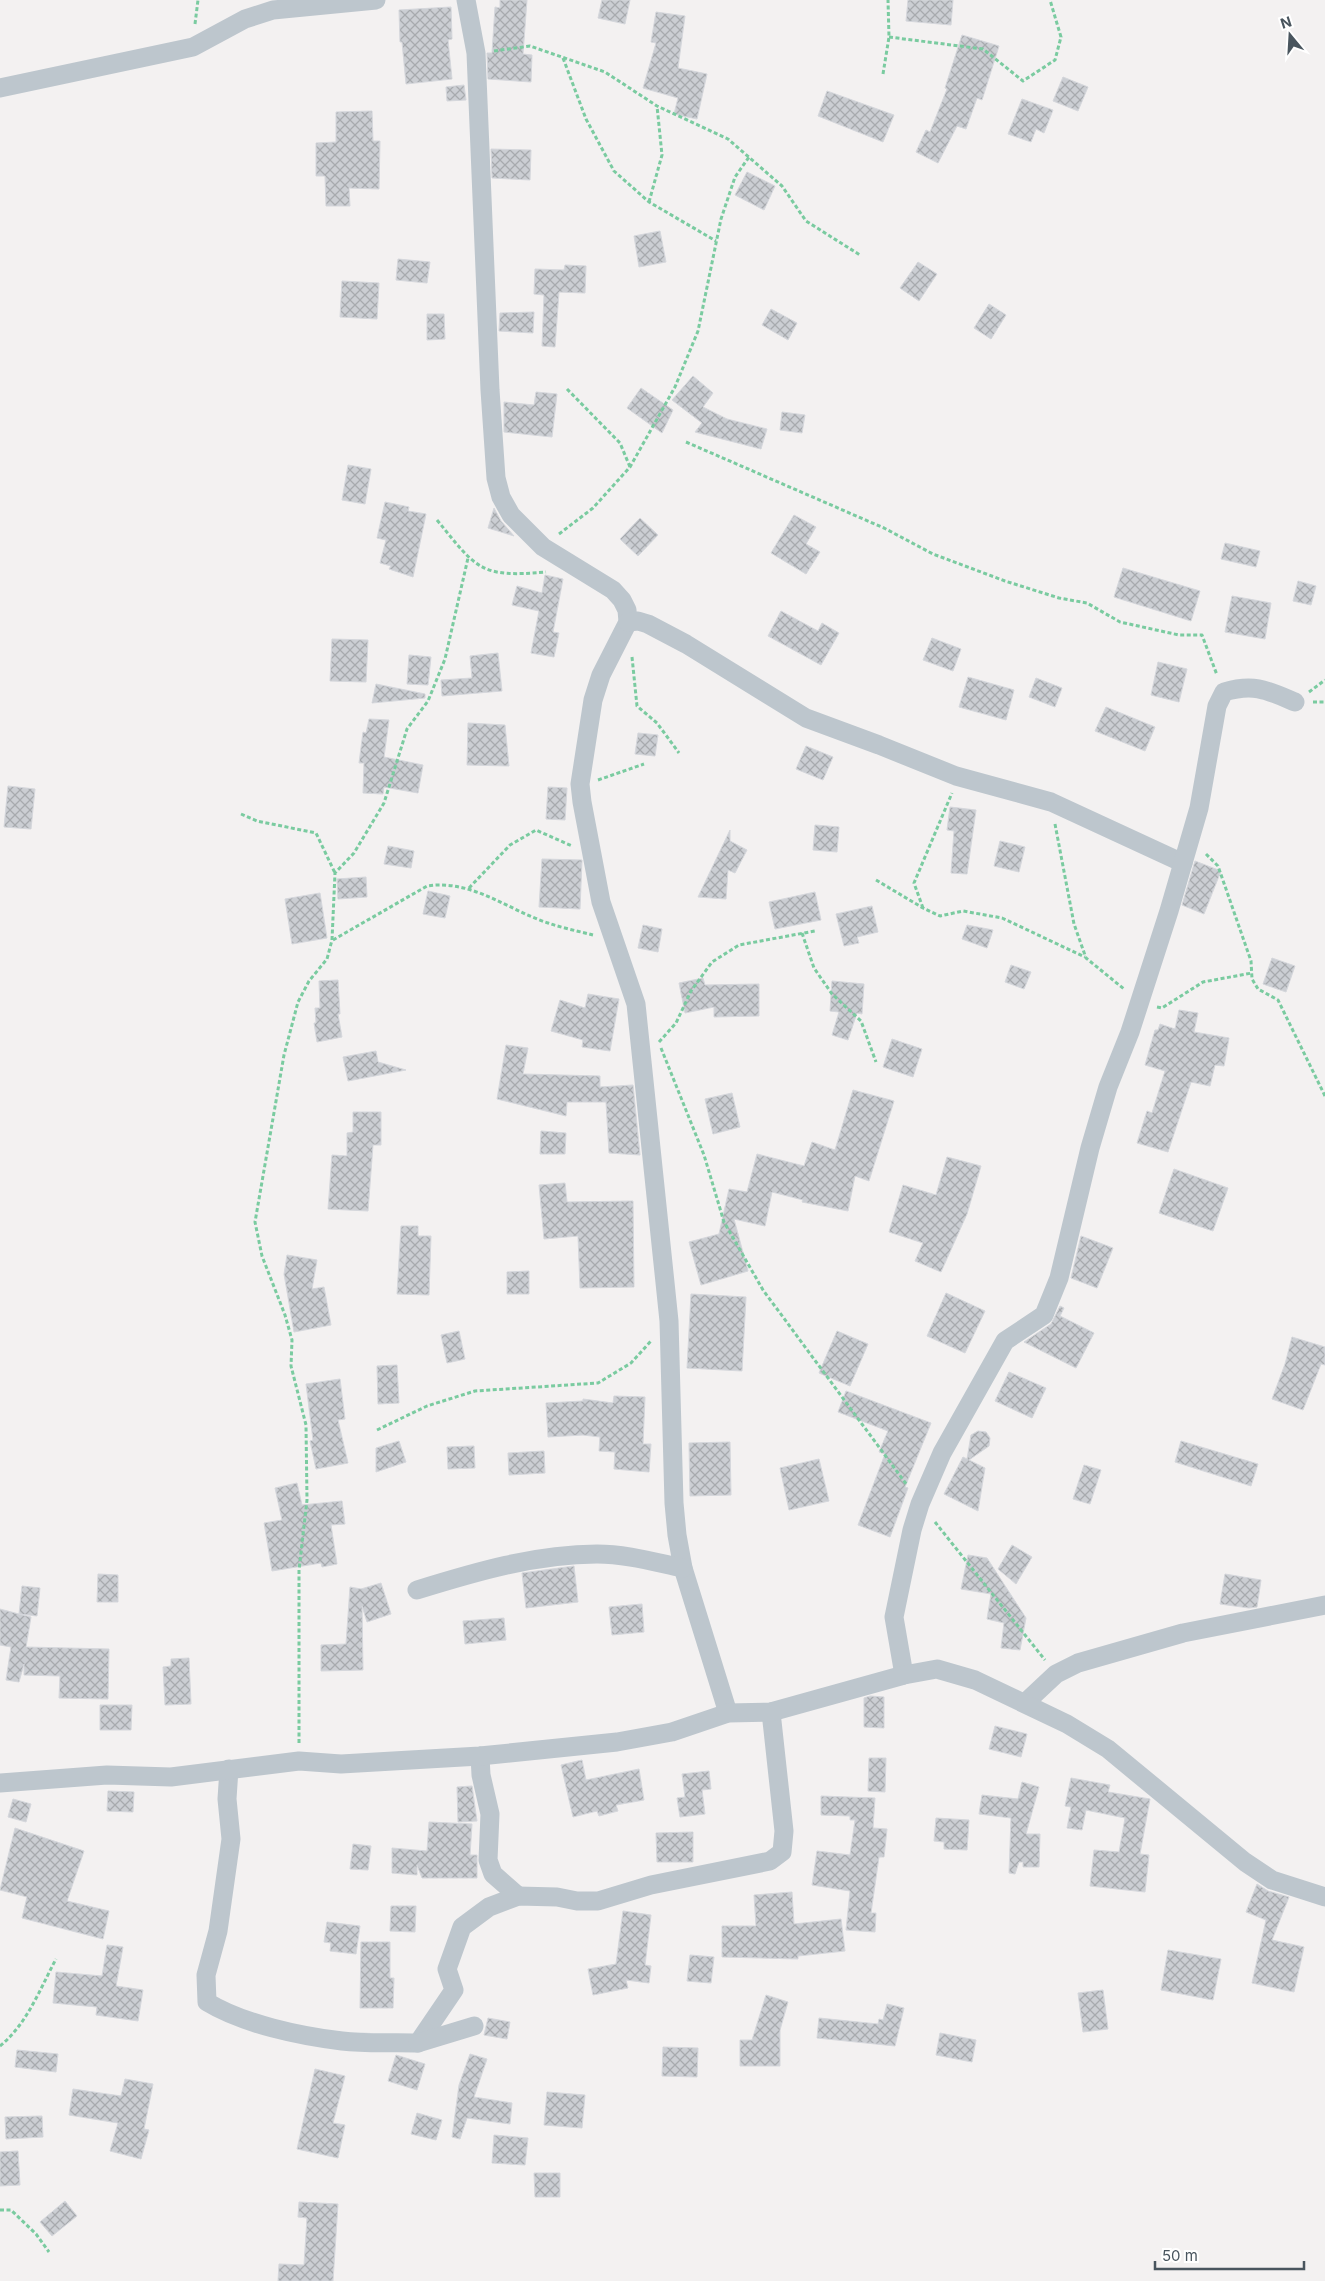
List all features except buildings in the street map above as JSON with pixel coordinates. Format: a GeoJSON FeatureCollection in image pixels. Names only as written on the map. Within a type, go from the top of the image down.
{"type":"FeatureCollection","features":[{"type":"Feature","properties":{"kind":"street"},"geometry":{"type":"LineString","coordinates":[[0,88],[193,47],[245,19],[273,10],[376,0]]}},
{"type":"Feature","properties":{"kind":"street"},"geometry":{"type":"LineString","coordinates":[[466,0],[476,53],[496,478],[501,498],[511,514],[543,547],[575,569],[613,590],[622,600],[627,610],[628,622],[601,676],[593,700],[580,784],[590,854],[601,902],[636,1004],[669,1321],[674,1503],[683,1568],[728,1713]]}},
{"type":"Feature","properties":{"kind":"street"},"geometry":{"type":"LineString","coordinates":[[628,622],[638,621],[648,624],[686,644],[806,718],[956,776],[1051,802],[1183,863]]}},
{"type":"Feature","properties":{"kind":"street"},"geometry":{"type":"LineString","coordinates":[[904,1674],[894,1617],[912,1530],[920,1504],[942,1453],[1005,1341],[1044,1315],[1059,1278],[1090,1148],[1103,1104],[1130,1032],[1199,808],[1217,706],[1224,692],[1240,687],[1260,687],[1295,702]]}},
{"type":"Feature","properties":{"kind":"street"},"geometry":{"type":"LineString","coordinates":[[417,1590],[501,1566],[596,1554],[635,1557],[683,1568]]}},
{"type":"Feature","properties":{"kind":"street"},"geometry":{"type":"LineString","coordinates":[[1025,1703],[1056,1674],[1088,1660],[1183,1632],[1325,1605]]}},
{"type":"Feature","properties":{"kind":"street"},"geometry":{"type":"LineString","coordinates":[[0,1783],[107,1775],[171,1777],[299,1761],[340,1764],[480,1756],[617,1742],[672,1732],[728,1713],[771,1712],[904,1674],[937,1669],[956,1673],[1025,1703],[1067,1724],[1108,1749],[1213,1837],[1272,1880],[1325,1897]]}},
{"type":"Feature","properties":{"kind":"street"},"geometry":{"type":"LineString","coordinates":[[418,2043],[454,1990],[447,1969],[462,1927],[489,1907],[518,1896],[557,1896],[577,1900],[598,1901],[651,1885],[770,1861],[782,1852],[784,1831],[771,1712]]}},
{"type":"Feature","properties":{"kind":"street"},"geometry":{"type":"LineString","coordinates":[[480,1756],[481,1775],[490,1814],[488,1860],[493,1874],[518,1896]]}},
{"type":"Feature","properties":{"kind":"street"},"geometry":{"type":"LineString","coordinates":[[229,1769],[227,1799],[231,1839],[218,1931],[206,1975],[207,2002],[226,2013],[281,2029],[342,2041],[418,2043],[474,2026]]}},
{"type":"Feature","properties":{"kind":"path"},"geometry":{"type":"LineString","coordinates":[[883,74],[889,37],[888,0]]}},
{"type":"Feature","properties":{"kind":"path"},"geometry":{"type":"LineString","coordinates":[[889,37],[983,49],[1022,81],[1055,60],[1061,37],[1050,0]]}},
{"type":"Feature","properties":{"kind":"path"},"geometry":{"type":"LineString","coordinates":[[476,53],[530,46],[605,72],[657,106],[728,139],[782,186],[806,221],[860,254]]}},
{"type":"Feature","properties":{"kind":"path"},"geometry":{"type":"LineString","coordinates":[[563,58],[586,119],[614,171],[649,202],[716,241]]}},
{"type":"Feature","properties":{"kind":"path"},"geometry":{"type":"LineString","coordinates":[[649,202],[662,155],[657,106]]}},
{"type":"Feature","properties":{"kind":"path"},"geometry":{"type":"LineString","coordinates":[[543,547],[592,508],[630,467],[676,386],[698,331],[721,219],[735,177],[748,157]]}},
{"type":"Feature","properties":{"kind":"path"},"geometry":{"type":"LineString","coordinates":[[567,389],[620,443],[630,467]]}},
{"type":"Feature","properties":{"kind":"path"},"geometry":{"type":"LineString","coordinates":[[686,442],[960,564],[1059,598],[1087,603],[1120,622],[1179,635],[1202,635],[1224,692]]}},
{"type":"Feature","properties":{"kind":"path"},"geometry":{"type":"LineString","coordinates":[[437,520],[468,558],[490,571],[511,575],[575,569]]}},
{"type":"Feature","properties":{"kind":"path"},"geometry":{"type":"LineString","coordinates":[[335,873],[354,852],[384,803],[407,729],[428,701],[445,659],[468,558]]}},
{"type":"Feature","properties":{"kind":"path"},"geometry":{"type":"LineString","coordinates":[[628,622],[637,706],[657,723],[679,753]]}},
{"type":"Feature","properties":{"kind":"path"},"geometry":{"type":"LineString","coordinates":[[580,784],[606,778],[644,764]]}},
{"type":"Feature","properties":{"kind":"path"},"geometry":{"type":"LineString","coordinates":[[923,908],[914,883],[951,798],[956,776]]}},
{"type":"Feature","properties":{"kind":"path"},"geometry":{"type":"LineString","coordinates":[[1051,802],[1074,924],[1086,958]]}},
{"type":"Feature","properties":{"kind":"path"},"geometry":{"type":"LineString","coordinates":[[241,814],[257,821],[316,833],[335,873],[332,940],[327,960],[309,980],[298,1002],[284,1056],[255,1222],[262,1256],[285,1315],[292,1340],[291,1366],[306,1425],[308,1500],[300,1570],[299,1761]]}},
{"type":"Feature","properties":{"kind":"path"},"geometry":{"type":"LineString","coordinates":[[469,888],[510,845],[536,830],[590,854]]}},
{"type":"Feature","properties":{"kind":"path"},"geometry":{"type":"LineString","coordinates":[[1183,863],[1205,853],[1218,866],[1251,961],[1252,979],[1258,989],[1278,1000],[1325,1096]]}},
{"type":"Feature","properties":{"kind":"path"},"geometry":{"type":"LineString","coordinates":[[876,880],[940,916],[963,911],[1002,918],[1086,958],[1138,1001],[1162,1008],[1203,982],[1252,973]]}},
{"type":"Feature","properties":{"kind":"path"},"geometry":{"type":"LineString","coordinates":[[332,940],[428,886],[442,884],[469,888],[547,923],[613,940]]}},
{"type":"Feature","properties":{"kind":"path"},"geometry":{"type":"LineString","coordinates":[[659,1042],[676,1023],[691,990],[712,962],[739,945],[815,931]]}},
{"type":"Feature","properties":{"kind":"path"},"geometry":{"type":"LineString","coordinates":[[802,933],[814,968],[832,994],[861,1021],[876,1062]]}},
{"type":"Feature","properties":{"kind":"path"},"geometry":{"type":"LineString","coordinates":[[654,1035],[659,1042],[704,1155],[724,1222],[763,1290],[920,1504],[1056,1674]]}},
{"type":"Feature","properties":{"kind":"path"},"geometry":{"type":"LineString","coordinates":[[378,1430],[427,1406],[475,1391],[598,1383],[631,1363],[669,1321]]}},
{"type":"Feature","properties":{"kind":"path"},"geometry":{"type":"LineString","coordinates":[[0,2046],[13,2036],[25,2018],[56,1959]]}},
{"type":"Feature","properties":{"kind":"path"},"geometry":{"type":"LineString","coordinates":[[0,2210],[11,2210],[36,2234],[48,2252]]}}]}
